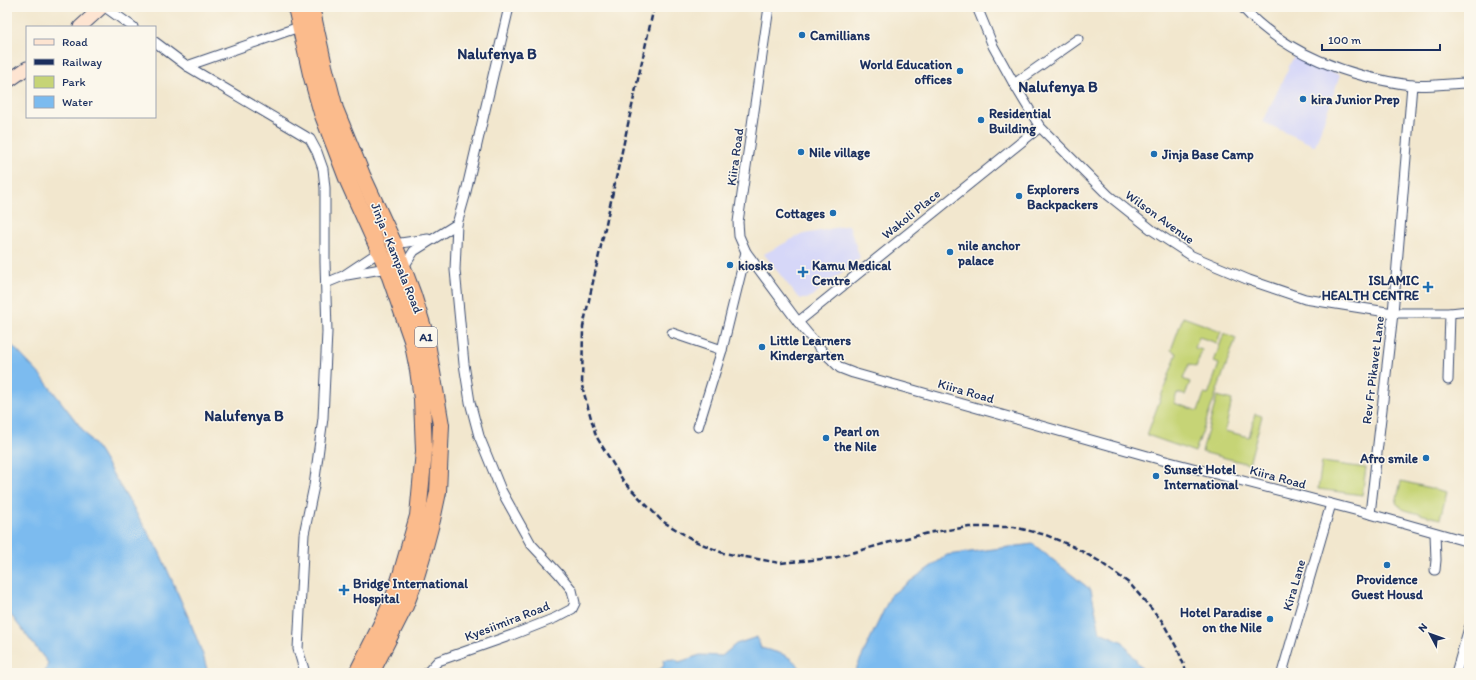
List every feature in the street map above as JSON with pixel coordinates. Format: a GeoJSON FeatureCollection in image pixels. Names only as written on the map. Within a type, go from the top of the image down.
{"type":"FeatureCollection","features":[{"type":"Feature","properties":{"kind":"highway","name":"Jinja - Kampala Road"},"geometry":{"type":"LineString","coordinates":[[296,7],[299,27],[322,112],[348,180],[379,252],[395,268],[426,337],[441,425],[438,492],[432,520],[415,580],[405,606],[371,673]]}},
{"type":"Feature","properties":{"kind":"highway","name":"Jinja - Kampala Road"},"geometry":{"type":"LineString","coordinates":[[311,7],[324,66],[336,109],[362,175],[394,244],[395,268],[417,363],[422,399],[424,451],[418,516],[402,575],[385,617],[358,673]]}},
{"type":"Feature","properties":{"kind":"main road"},"geometry":{"type":"LineString","coordinates":[[81,26],[102,7]]}},
{"type":"Feature","properties":{"kind":"main road"},"geometry":{"type":"LineString","coordinates":[[7,82],[26,69]]}},
{"type":"Feature","properties":{"kind":"street"},"geometry":{"type":"LineString","coordinates":[[105,7],[132,26]]}},
{"type":"Feature","properties":{"kind":"street"},"geometry":{"type":"LineString","coordinates":[[343,276],[395,268],[414,251],[457,224],[465,196],[509,7]]}},
{"type":"Feature","properties":{"kind":"street","name":"Kiira Road"},"geometry":{"type":"LineString","coordinates":[[769,7],[738,222],[739,236],[746,252],[798,322],[823,352],[840,368],[853,373],[1162,460],[1370,514],[1469,542]]}},
{"type":"Feature","properties":{"kind":"street","name":"Wilson Avenue"},"geometry":{"type":"LineString","coordinates":[[978,7],[993,46],[1040,127],[1108,195],[1152,230],[1192,256],[1249,280],[1305,299],[1393,313],[1450,313],[1469,311]]}},
{"type":"Feature","properties":{"kind":"street"},"geometry":{"type":"LineString","coordinates":[[1242,7],[1268,31],[1288,45],[1308,56],[1355,73],[1412,85],[1469,83]]}},
{"type":"Feature","properties":{"kind":"street"},"geometry":{"type":"LineString","coordinates":[[187,66],[299,27]]}},
{"type":"Feature","properties":{"kind":"street"},"geometry":{"type":"LineString","coordinates":[[1014,84],[1078,40]]}},
{"type":"Feature","properties":{"kind":"street"},"geometry":{"type":"LineString","coordinates":[[156,43],[187,66],[310,139],[317,152],[323,169],[325,188],[325,262],[328,332],[323,418],[314,486],[304,534],[302,563],[298,649],[305,673]]}},
{"type":"Feature","properties":{"kind":"street","name":"Rev Fr Pikavet Lane"},"geometry":{"type":"LineString","coordinates":[[1370,514],[1393,313],[1412,85]]}},
{"type":"Feature","properties":{"kind":"street","name":"Wakoli Place"},"geometry":{"type":"LineString","coordinates":[[798,322],[1040,127]]}},
{"type":"Feature","properties":{"kind":"street","name":"Kyesiimira Road"},"geometry":{"type":"LineString","coordinates":[[427,673],[438,660],[555,618],[572,609],[575,603],[572,590],[560,574],[530,544],[501,490],[479,436],[470,402],[464,364],[455,270],[457,224]]}},
{"type":"Feature","properties":{"kind":"street"},"geometry":{"type":"LineString","coordinates":[[394,244],[435,238]]}},
{"type":"Feature","properties":{"kind":"street"},"geometry":{"type":"LineString","coordinates":[[326,283],[343,276],[379,252]]}},
{"type":"Feature","properties":{"kind":"street"},"geometry":{"type":"LineString","coordinates":[[698,427],[722,350],[746,252]]}},
{"type":"Feature","properties":{"kind":"street"},"geometry":{"type":"LineString","coordinates":[[1448,380],[1450,313]]}},
{"type":"Feature","properties":{"kind":"street"},"geometry":{"type":"LineString","coordinates":[[672,333],[722,350]]}},
{"type":"Feature","properties":{"kind":"street","name":"Kira Lane"},"geometry":{"type":"LineString","coordinates":[[1282,673],[1332,504]]}},
{"type":"Feature","properties":{"kind":"street"},"geometry":{"type":"LineString","coordinates":[[1434,570],[1436,560],[1435,533]]}},
{"type":"Feature","properties":{"kind":"street"},"geometry":{"type":"LineString","coordinates":[[1456,673],[1469,628]]}},
{"type":"Feature","properties":{"kind":"shaded area","name":"kira Junior Prep"},"geometry":{"type":"Polygon","coordinates":[[[1294,56],[1340,75],[1315,146],[1263,122],[1294,56]]]}},
{"type":"Feature","properties":{"kind":"shaded area"},"geometry":{"type":"Polygon","coordinates":[[[849,225],[860,258],[807,299],[801,299],[796,295],[764,254],[800,235],[849,225]]]}},
{"type":"Feature","properties":{"kind":"green space"},"geometry":{"type":"Polygon","coordinates":[[[1183,317],[1221,331],[1217,343],[1199,337],[1195,348],[1202,350],[1196,367],[1189,364],[1183,379],[1190,382],[1185,395],[1177,393],[1174,403],[1198,411],[1204,394],[1208,395],[1219,364],[1214,362],[1224,333],[1236,338],[1195,452],[1147,435],[1177,353],[1171,350],[1183,317]]]}},
{"type":"Feature","properties":{"kind":"green space"},"geometry":{"type":"Polygon","coordinates":[[[1217,396],[1232,400],[1225,431],[1249,437],[1255,414],[1262,416],[1249,464],[1202,452],[1217,396]]]}},
{"type":"Feature","properties":{"kind":"green space"},"geometry":{"type":"Polygon","coordinates":[[[1322,462],[1366,468],[1362,495],[1318,489],[1322,462]]]}},
{"type":"Feature","properties":{"kind":"green space"},"geometry":{"type":"Polygon","coordinates":[[[1401,481],[1447,492],[1440,519],[1404,510],[1396,503],[1401,481]]]}},
{"type":"Feature","properties":{"kind":"water"},"geometry":{"type":"Polygon","coordinates":[[[7,340],[42,377],[99,451],[159,551],[190,621],[208,673],[45,673],[48,663],[10,614],[7,601],[7,340]]]}},
{"type":"Feature","properties":{"kind":"water"},"geometry":{"type":"Polygon","coordinates":[[[1033,544],[1091,590],[1100,632],[1123,642],[1142,669],[1141,673],[854,673],[891,595],[947,555],[1033,544]]]}},
{"type":"Feature","properties":{"kind":"water"},"geometry":{"type":"Polygon","coordinates":[[[757,637],[761,648],[790,658],[804,673],[650,673],[661,669],[664,665],[663,660],[675,659],[679,662],[700,655],[722,656],[736,644],[757,637]]]}},
{"type":"Feature","properties":{"kind":"railway"},"geometry":{"type":"LineString","coordinates":[[654,7],[583,327],[582,386],[596,436],[624,482],[662,521],[695,541],[723,553],[780,563],[834,558],[890,542],[933,532],[969,527],[1014,527],[1046,535],[1074,547],[1099,561],[1130,584],[1162,621],[1178,650],[1187,673]]}},
{"type":"Feature","properties":{"kind":"place","name":"Camillians"},"geometry":{"type":"Point","coordinates":[802,35]}},
{"type":"Feature","properties":{"kind":"place","name":"World Education offices"},"geometry":{"type":"Point","coordinates":[960,71]}},
{"type":"Feature","properties":{"kind":"place","name":"kira Junior Prep"},"geometry":{"type":"Point","coordinates":[1303,99]}},
{"type":"Feature","properties":{"kind":"place","name":"Residential Building"},"geometry":{"type":"Point","coordinates":[981,120]}},
{"type":"Feature","properties":{"kind":"place","name":"Nile village"},"geometry":{"type":"Point","coordinates":[801,152]}},
{"type":"Feature","properties":{"kind":"place","name":"Jinja Base Camp"},"geometry":{"type":"Point","coordinates":[1154,154]}},
{"type":"Feature","properties":{"kind":"place","name":"Explorers Backpackers"},"geometry":{"type":"Point","coordinates":[1019,196]}},
{"type":"Feature","properties":{"kind":"place","name":"Cottages"},"geometry":{"type":"Point","coordinates":[833,213]}},
{"type":"Feature","properties":{"kind":"place","name":"nile anchor palace"},"geometry":{"type":"Point","coordinates":[950,252]}},
{"type":"Feature","properties":{"kind":"place","name":"kiosks"},"geometry":{"type":"Point","coordinates":[730,265]}},
{"type":"Feature","properties":{"kind":"place","name":"Kamu Medical Centre"},"geometry":{"type":"Point","coordinates":[803,272]}},
{"type":"Feature","properties":{"kind":"place","name":"ISLAMIC HEALTH CENTRE"},"geometry":{"type":"Point","coordinates":[1428,287]}},
{"type":"Feature","properties":{"kind":"place","name":"Little Learners Kindergarten"},"geometry":{"type":"Point","coordinates":[762,347]}},
{"type":"Feature","properties":{"kind":"place","name":"Pearl on the Nile"},"geometry":{"type":"Point","coordinates":[826,438]}},
{"type":"Feature","properties":{"kind":"place","name":"Afro smile"},"geometry":{"type":"Point","coordinates":[1426,458]}},
{"type":"Feature","properties":{"kind":"place","name":"Sunset Hotel International"},"geometry":{"type":"Point","coordinates":[1156,476]}},
{"type":"Feature","properties":{"kind":"place","name":"Providence Guest Housd"},"geometry":{"type":"Point","coordinates":[1387,565]}},
{"type":"Feature","properties":{"kind":"place","name":"Bridge International Hospital"},"geometry":{"type":"Point","coordinates":[344,590]}},
{"type":"Feature","properties":{"kind":"place","name":"Hotel Paradise on the Nile"},"geometry":{"type":"Point","coordinates":[1270,619]}},
{"type":"Feature","properties":{"kind":"district","name":"Nalufenya B"},"geometry":{"type":"Point","coordinates":[497,54]}},
{"type":"Feature","properties":{"kind":"district","name":"Nalufenya B"},"geometry":{"type":"Point","coordinates":[1058,87]}},
{"type":"Feature","properties":{"kind":"district","name":"Nalufenya B"},"geometry":{"type":"Point","coordinates":[244,416]}}]}
